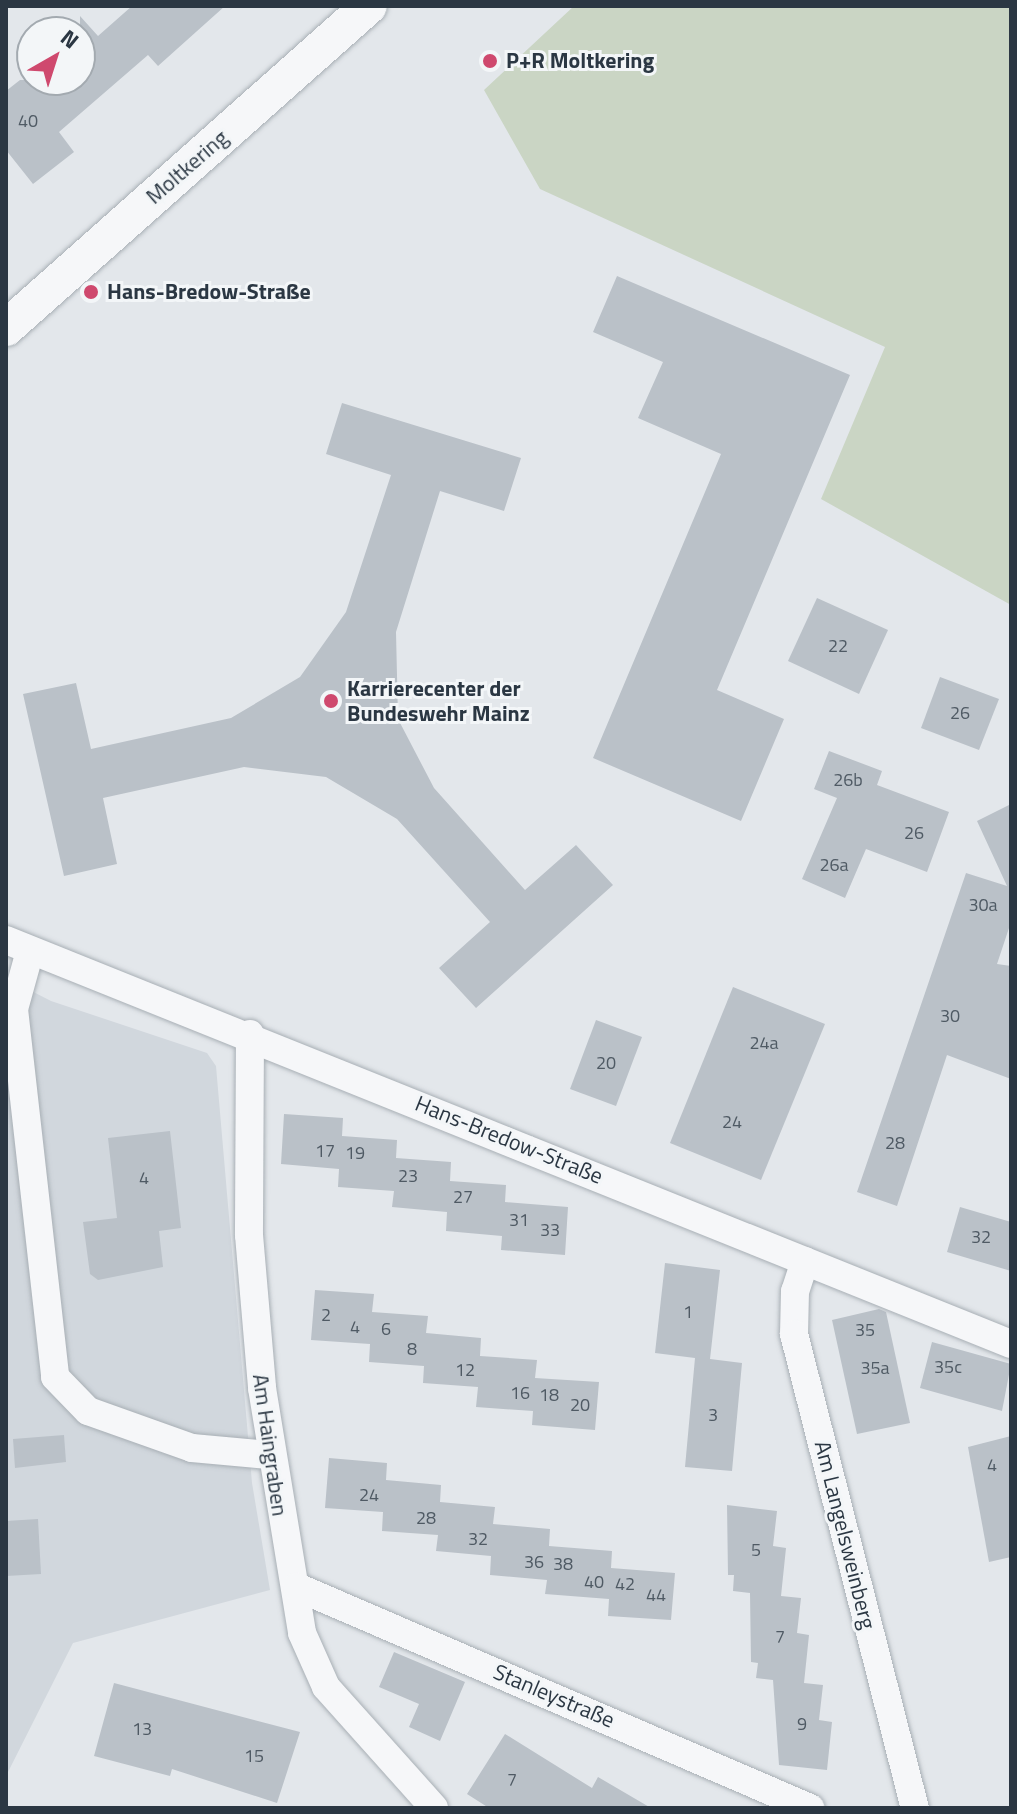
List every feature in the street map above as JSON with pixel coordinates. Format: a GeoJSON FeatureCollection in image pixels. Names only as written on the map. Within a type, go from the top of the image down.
{"type":"FeatureCollection","features":[{"type":"Feature","properties":{"kind":"street","name":"Moltkering"},"geometry":{"type":"LineString","coordinates":[[6,328],[369,6]]}},
{"type":"Feature","properties":{"kind":"street","name":"Hans-Bredow-Straße"},"geometry":{"type":"LineString","coordinates":[[18,945],[250,1034],[1011,1344]]}},
{"type":"Feature","properties":{"kind":"street"},"geometry":{"type":"LineString","coordinates":[[18,945],[14,1009],[55,1377],[88,1411],[192,1448],[269,1455]]}},
{"type":"Feature","properties":{"kind":"street","name":"Am Haingraben"},"geometry":{"type":"LineString","coordinates":[[250,1034],[249,1235],[269,1455],[297,1587],[302,1633],[326,1687],[434,1808]]}},
{"type":"Feature","properties":{"kind":"street","name":"Am Langelsweinberg"},"geometry":{"type":"LineString","coordinates":[[805,1261],[795,1291],[794,1334],[915,1808]]}},
{"type":"Feature","properties":{"kind":"street","name":"Stanleystraße"},"geometry":{"type":"LineString","coordinates":[[297,1587],[810,1808]]}},
{"type":"Feature","properties":{"kind":"shaded area"},"geometry":{"type":"Polygon","coordinates":[[[6,978],[51,1001],[207,1053],[216,1066],[252,1483],[270,1590],[73,1643],[6,1776],[6,978]]]}},
{"type":"Feature","properties":{"kind":"green space"},"geometry":{"type":"Polygon","coordinates":[[[574,6],[1011,6],[1011,605],[821,499],[885,347],[540,189],[484,90],[574,6]]]}},
{"type":"Feature","properties":{"kind":"building"},"geometry":{"type":"Polygon","coordinates":[[[132,6],[225,6],[158,66],[148,55],[59,132],[74,152],[33,184],[6,150],[6,91],[16,83],[16,96],[96,96],[96,34],[98,36],[132,6]]]}},
{"type":"Feature","properties":{"kind":"building"},"geometry":{"type":"Polygon","coordinates":[[[617,276],[850,375],[717,690],[784,719],[741,821],[593,758],[721,454],[638,418],[663,362],[593,332],[617,276]]]}},
{"type":"Feature","properties":{"kind":"building","name":"Karrierecenter der Bundeswehr Mainz"},"geometry":{"type":"Polygon","coordinates":[[[342,403],[521,458],[504,511],[440,491],[396,632],[398,719],[434,788],[525,890],[576,845],[613,885],[476,1008],[439,968],[490,922],[397,819],[326,777],[244,767],[103,798],[117,864],[64,876],[23,694],[76,683],[91,749],[231,718],[300,677],[346,612],[391,475],[326,454],[342,403]]]}},
{"type":"Feature","properties":{"kind":"building"},"geometry":{"type":"Polygon","coordinates":[[[817,598],[888,630],[859,694],[788,661],[817,598]]]}},
{"type":"Feature","properties":{"kind":"building"},"geometry":{"type":"Polygon","coordinates":[[[940,677],[999,699],[979,750],[921,728],[940,677]]]}},
{"type":"Feature","properties":{"kind":"building"},"geometry":{"type":"Polygon","coordinates":[[[829,751],[882,771],[877,785],[949,812],[927,872],[866,849],[845,898],[802,879],[837,798],[814,789],[829,751]]]}},
{"type":"Feature","properties":{"kind":"building"},"geometry":{"type":"Polygon","coordinates":[[[1011,804],[1011,922],[997,964],[1011,966],[1011,1079],[947,1055],[897,1206],[857,1192],[966,873],[1007,886],[977,821],[1011,804]]]}},
{"type":"Feature","properties":{"kind":"building"},"geometry":{"type":"Polygon","coordinates":[[[733,987],[825,1024],[761,1180],[670,1143],[733,987]]]}},
{"type":"Feature","properties":{"kind":"building"},"geometry":{"type":"Polygon","coordinates":[[[596,1020],[642,1037],[616,1106],[570,1089],[596,1020]]]}},
{"type":"Feature","properties":{"kind":"building"},"geometry":{"type":"Polygon","coordinates":[[[284,1114],[343,1118],[342,1136],[397,1140],[396,1158],[451,1162],[450,1181],[506,1185],[505,1202],[568,1207],[565,1255],[501,1250],[502,1236],[446,1231],[447,1212],[392,1207],[394,1191],[338,1187],[339,1169],[281,1164],[284,1114]]]}},
{"type":"Feature","properties":{"kind":"building"},"geometry":{"type":"Polygon","coordinates":[[[170,1131],[181,1228],[159,1231],[163,1267],[98,1280],[90,1274],[83,1222],[117,1218],[108,1138],[170,1131]]]}},
{"type":"Feature","properties":{"kind":"building"},"geometry":{"type":"Polygon","coordinates":[[[960,1207],[1011,1222],[1011,1271],[947,1252],[960,1207]]]}},
{"type":"Feature","properties":{"kind":"building"},"geometry":{"type":"Polygon","coordinates":[[[665,1263],[720,1270],[710,1359],[742,1363],[732,1471],[685,1467],[695,1358],[655,1353],[665,1263]]]}},
{"type":"Feature","properties":{"kind":"building"},"geometry":{"type":"Polygon","coordinates":[[[315,1290],[374,1294],[372,1312],[428,1316],[426,1333],[481,1338],[480,1356],[537,1360],[535,1378],[599,1382],[595,1430],[532,1425],[533,1411],[476,1407],[478,1387],[423,1383],[424,1366],[369,1362],[370,1344],[311,1340],[315,1290]]]}},
{"type":"Feature","properties":{"kind":"building"},"geometry":{"type":"Polygon","coordinates":[[[879,1309],[886,1312],[910,1423],[857,1434],[832,1320],[879,1309]]]}},
{"type":"Feature","properties":{"kind":"building"},"geometry":{"type":"Polygon","coordinates":[[[932,1342],[1011,1364],[1002,1411],[920,1388],[932,1342]]]}},
{"type":"Feature","properties":{"kind":"building"},"geometry":{"type":"Polygon","coordinates":[[[64,1435],[66,1462],[15,1468],[13,1439],[64,1435]]]}},
{"type":"Feature","properties":{"kind":"building"},"geometry":{"type":"Polygon","coordinates":[[[1011,1436],[1011,1557],[989,1562],[968,1447],[1011,1436]]]}},
{"type":"Feature","properties":{"kind":"building"},"geometry":{"type":"Polygon","coordinates":[[[329,1458],[387,1463],[386,1480],[441,1485],[440,1502],[495,1507],[493,1524],[550,1529],[549,1546],[612,1551],[611,1568],[675,1573],[671,1620],[608,1616],[609,1599],[545,1594],[547,1580],[490,1575],[491,1556],[436,1551],[438,1535],[382,1531],[383,1512],[325,1508],[329,1458]]]}},
{"type":"Feature","properties":{"kind":"building"},"geometry":{"type":"Polygon","coordinates":[[[727,1505],[777,1511],[773,1546],[786,1548],[781,1596],[801,1598],[797,1633],[809,1635],[804,1683],[823,1685],[819,1720],[832,1722],[827,1770],[779,1765],[773,1680],[756,1678],[758,1663],[751,1662],[750,1593],[733,1591],[734,1575],[728,1575],[727,1505]]]}},
{"type":"Feature","properties":{"kind":"building"},"geometry":{"type":"Polygon","coordinates":[[[38,1519],[41,1574],[6,1576],[6,1521],[38,1519]]]}},
{"type":"Feature","properties":{"kind":"building"},"geometry":{"type":"Polygon","coordinates":[[[394,1652],[465,1682],[440,1741],[409,1727],[419,1704],[379,1687],[394,1652]]]}},
{"type":"Feature","properties":{"kind":"building"},"geometry":{"type":"Polygon","coordinates":[[[114,1683],[300,1732],[277,1803],[172,1769],[170,1776],[94,1756],[114,1683]]]}},
{"type":"Feature","properties":{"kind":"building"},"geometry":{"type":"Polygon","coordinates":[[[505,1734],[592,1788],[598,1777],[651,1808],[489,1808],[467,1794],[505,1734]]]}},
{"type":"Feature","properties":{"kind":"place","name":"P+R Moltkering"},"geometry":{"type":"Point","coordinates":[490,61]}},
{"type":"Feature","properties":{"kind":"place","name":"Hans-Bredow-Straße"},"geometry":{"type":"Point","coordinates":[91,292]}},
{"type":"Feature","properties":{"kind":"place","name":"Karrierecenter der Bundeswehr Mainz"},"geometry":{"type":"Point","coordinates":[331,701]}}]}
